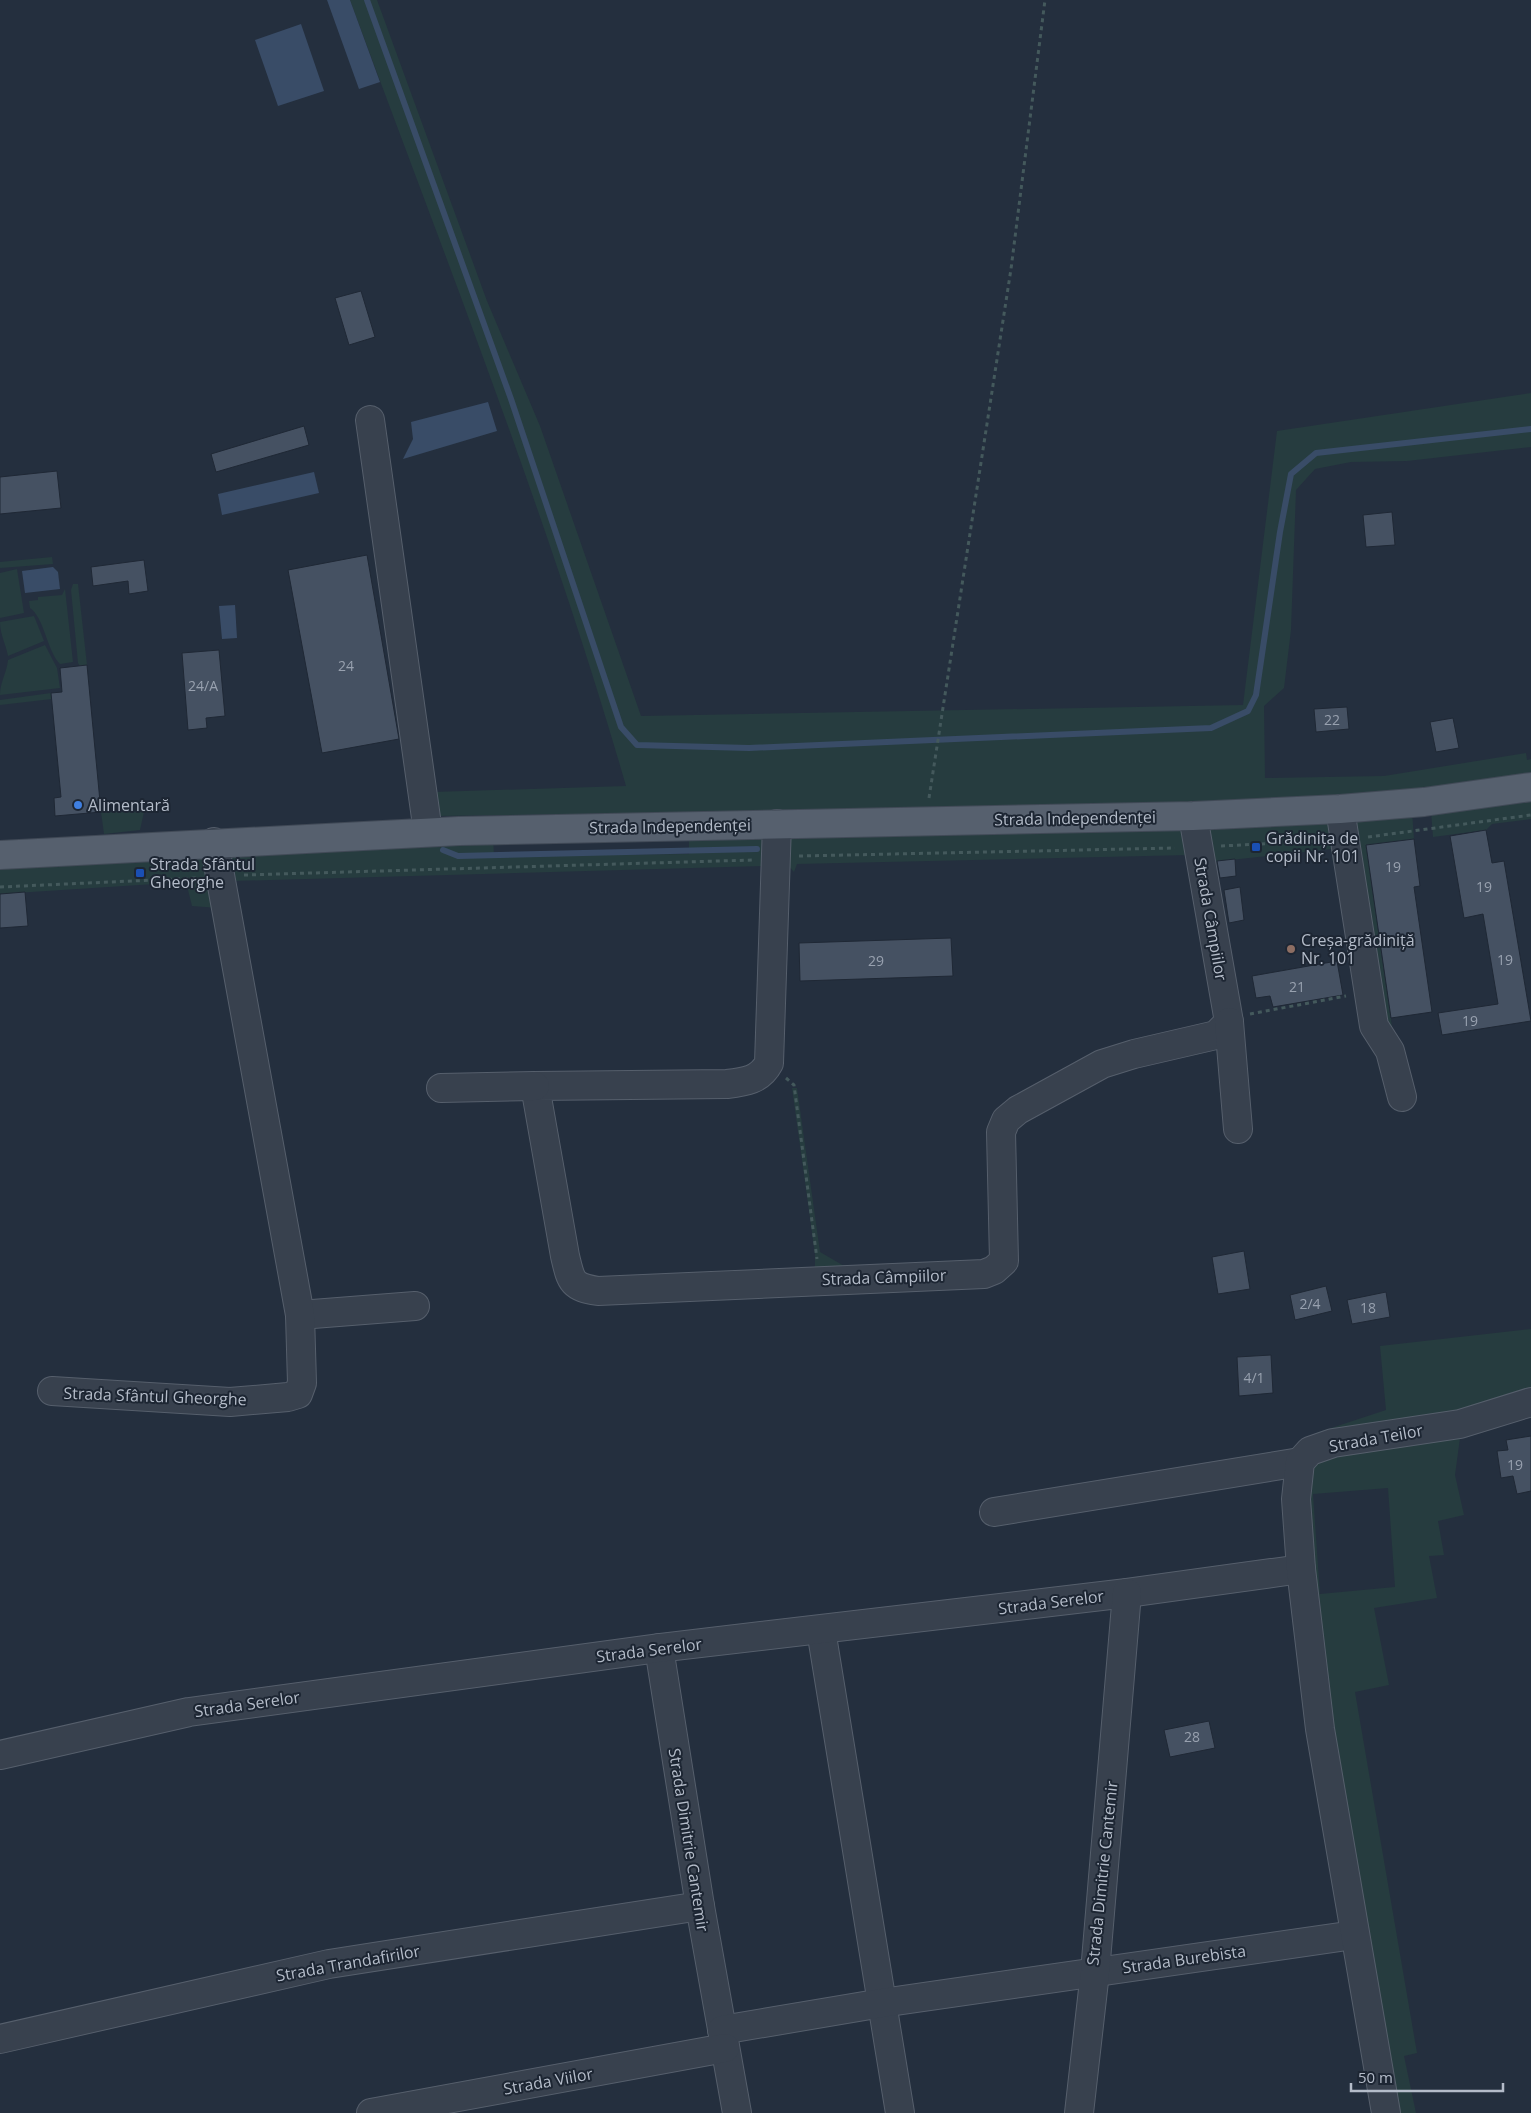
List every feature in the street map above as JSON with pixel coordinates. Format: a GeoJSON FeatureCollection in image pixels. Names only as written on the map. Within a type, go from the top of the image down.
{"type":"FeatureCollection","features":[{"type":"Feature","properties":{"kind":"main road","name":"Strada Independenței"},"geometry":{"type":"LineString","coordinates":[[0,855],[428,832],[1193,816],[1340,809],[1424,802],[1531,787]]}},
{"type":"Feature","properties":{"kind":"street"},"geometry":{"type":"LineString","coordinates":[[370,420],[428,832]]}},
{"type":"Feature","properties":{"kind":"street"},"geometry":{"type":"LineString","coordinates":[[1340,809],[1374,1026],[1390,1051],[1402,1097]]}},
{"type":"Feature","properties":{"kind":"street","name":"Strada Câmpiilor"},"geometry":{"type":"LineString","coordinates":[[1193,816],[1229,1022],[1238,1129]]}},
{"type":"Feature","properties":{"kind":"street"},"geometry":{"type":"LineString","coordinates":[[441,1088],[744,1083],[764,1072],[769,1063],[777,824]]}},
{"type":"Feature","properties":{"kind":"street","name":"Strada Sfântul Gheorghe"},"geometry":{"type":"LineString","coordinates":[[52,1391],[230,1402],[288,1397],[298,1394],[302,1382],[300,1315],[214,842]]}},
{"type":"Feature","properties":{"kind":"street","name":"Strada Câmpiilor"},"geometry":{"type":"LineString","coordinates":[[535,1086],[570,1279],[579,1288],[598,1291],[984,1274],[994,1270],[1004,1261],[1001,1132],[1006,1120],[1018,1110],[1102,1064],[1134,1054],[1216,1035],[1229,1022]]}},
{"type":"Feature","properties":{"kind":"street"},"geometry":{"type":"LineString","coordinates":[[300,1315],[416,1306]]}},
{"type":"Feature","properties":{"kind":"street","name":"Strada Teilor"},"geometry":{"type":"LineString","coordinates":[[1300,1462],[1310,1451],[1333,1443],[1460,1424],[1531,1402]]}},
{"type":"Feature","properties":{"kind":"street"},"geometry":{"type":"LineString","coordinates":[[994,1512],[1300,1462],[1296,1499],[1301,1569],[1320,1729],[1386,2113]]}},
{"type":"Feature","properties":{"kind":"street","name":"Strada Serelor"},"geometry":{"type":"LineString","coordinates":[[0,1755],[189,1712],[659,1648],[1128,1593],[1301,1569]]}},
{"type":"Feature","properties":{"kind":"street","name":"Strada Dimitrie Cantemir"},"geometry":{"type":"LineString","coordinates":[[724,2039],[882,2003],[1095,1972],[1128,1593]]}},
{"type":"Feature","properties":{"kind":"street"},"geometry":{"type":"LineString","coordinates":[[822,1630],[900,2113]]}},
{"type":"Feature","properties":{"kind":"street","name":"Strada Dimitrie Cantemir"},"geometry":{"type":"LineString","coordinates":[[659,1648],[700,1906],[737,2113]]}},
{"type":"Feature","properties":{"kind":"street","name":"Strada Trandafirilor"},"geometry":{"type":"LineString","coordinates":[[0,2039],[328,1964],[700,1906]]}},
{"type":"Feature","properties":{"kind":"street","name":"Strada Burebista"},"geometry":{"type":"LineString","coordinates":[[1095,1972],[1354,1935]]}},
{"type":"Feature","properties":{"kind":"street"},"geometry":{"type":"LineString","coordinates":[[1079,2113],[1095,1972]]}},
{"type":"Feature","properties":{"kind":"street","name":"Strada Viilor"},"geometry":{"type":"LineString","coordinates":[[372,2113],[724,2039]]}},
{"type":"Feature","properties":{"kind":"path"},"geometry":{"type":"LineString","coordinates":[[925,822],[1011,269],[1045,0]]}},
{"type":"Feature","properties":{"kind":"path"},"geometry":{"type":"LineString","coordinates":[[1229,1022],[1255,1012],[1347,997],[1345,987]]}},
{"type":"Feature","properties":{"kind":"path"},"geometry":{"type":"LineString","coordinates":[[769,1063],[794,1085],[817,1251],[817,1280]]}},
{"type":"Feature","properties":{"kind":"green space"},"geometry":{"type":"Polygon","coordinates":[[[350,0],[377,0],[487,301],[540,426],[641,716],[1243,705],[1277,431],[1531,393],[1531,447],[1407,461],[1351,462],[1315,469],[1296,490],[1291,630],[1284,688],[1264,706],[1265,778],[1384,776],[1526,753],[1527,760],[1531,759],[1531,781],[1263,804],[438,816],[433,792],[626,786],[564,587],[530,489],[350,0]]]}},
{"type":"Feature","properties":{"kind":"green space"},"geometry":{"type":"Polygon","coordinates":[[[52,557],[53,564],[0,568],[0,562],[52,557]]]}},
{"type":"Feature","properties":{"kind":"green space"},"geometry":{"type":"Polygon","coordinates":[[[17,569],[24,613],[0,618],[0,573],[17,569]]]}},
{"type":"Feature","properties":{"kind":"green space"},"geometry":{"type":"Polygon","coordinates":[[[73,584],[78,584],[87,665],[80,666],[78,663],[71,590],[73,584]]]}},
{"type":"Feature","properties":{"kind":"green space"},"geometry":{"type":"Polygon","coordinates":[[[65,589],[73,662],[60,664],[52,651],[39,619],[30,608],[29,601],[38,600],[38,597],[62,595],[65,589]]]}},
{"type":"Feature","properties":{"kind":"green space"},"geometry":{"type":"Polygon","coordinates":[[[34,616],[44,641],[8,656],[0,622],[34,616]]]}},
{"type":"Feature","properties":{"kind":"green space"},"geometry":{"type":"Polygon","coordinates":[[[45,645],[57,668],[60,688],[0,695],[8,660],[45,645]]]}},
{"type":"Feature","properties":{"kind":"green space"},"geometry":{"type":"Polygon","coordinates":[[[51,693],[52,699],[0,705],[0,700],[51,693]]]}},
{"type":"Feature","properties":{"kind":"green space"},"geometry":{"type":"Polygon","coordinates":[[[1531,798],[1531,819],[1492,824],[1486,830],[1433,837],[1431,811],[1531,798]]]}},
{"type":"Feature","properties":{"kind":"green space"},"geometry":{"type":"Polygon","coordinates":[[[1412,811],[1414,839],[1366,846],[1394,1041],[1380,1025],[1345,818],[1412,811]]]}},
{"type":"Feature","properties":{"kind":"green space"},"geometry":{"type":"Polygon","coordinates":[[[101,812],[144,812],[140,830],[104,834],[101,812]]]}},
{"type":"Feature","properties":{"kind":"green space"},"geometry":{"type":"Polygon","coordinates":[[[1332,820],[1338,862],[1333,862],[1331,849],[1212,862],[1205,827],[1332,820]]]}},
{"type":"Feature","properties":{"kind":"green space"},"geometry":{"type":"Polygon","coordinates":[[[1184,827],[1190,855],[797,864],[794,872],[786,863],[787,833],[1184,827]]]}},
{"type":"Feature","properties":{"kind":"green space"},"geometry":{"type":"Polygon","coordinates":[[[689,834],[764,834],[763,866],[233,881],[231,852],[493,837],[494,856],[689,854],[689,834]]]}},
{"type":"Feature","properties":{"kind":"green space"},"geometry":{"type":"Polygon","coordinates":[[[208,855],[218,908],[192,906],[186,882],[0,894],[0,867],[208,855]]]}},
{"type":"Feature","properties":{"kind":"green space"},"geometry":{"type":"Polygon","coordinates":[[[792,1088],[797,1088],[820,1252],[851,1270],[815,1273],[815,1254],[792,1088]]]}},
{"type":"Feature","properties":{"kind":"green space"},"geometry":{"type":"Polygon","coordinates":[[[1531,1329],[1531,1391],[1473,1411],[1321,1438],[1316,1433],[1386,1410],[1380,1346],[1531,1329]]]}},
{"type":"Feature","properties":{"kind":"green space"},"geometry":{"type":"Polygon","coordinates":[[[1460,1438],[1455,1475],[1464,1515],[1438,1521],[1444,1555],[1429,1556],[1437,1598],[1374,1608],[1389,1685],[1355,1692],[1417,2053],[1404,2056],[1416,2113],[1397,2113],[1330,1746],[1303,1481],[1324,1453],[1460,1438]],[[1388,1488],[1313,1494],[1320,1594],[1395,1587],[1388,1488]]]}},
{"type":"Feature","properties":{"kind":"water"},"geometry":{"type":"Polygon","coordinates":[[[327,0],[350,0],[380,82],[359,89],[327,0]]]}},
{"type":"Feature","properties":{"kind":"water"},"geometry":{"type":"Polygon","coordinates":[[[301,24],[324,91],[278,106],[255,40],[301,24]]]}},
{"type":"Feature","properties":{"kind":"water"},"geometry":{"type":"Polygon","coordinates":[[[488,402],[497,431],[403,459],[413,439],[411,422],[488,402]]]}},
{"type":"Feature","properties":{"kind":"water"},"geometry":{"type":"Polygon","coordinates":[[[314,472],[319,493],[222,515],[218,494],[314,472]]]}},
{"type":"Feature","properties":{"kind":"water"},"geometry":{"type":"Polygon","coordinates":[[[53,567],[58,572],[60,589],[25,593],[22,571],[53,567]]]}},
{"type":"Feature","properties":{"kind":"water"},"geometry":{"type":"Polygon","coordinates":[[[235,605],[237,638],[222,639],[219,606],[235,605]]]}},
{"type":"Feature","properties":{"kind":"building"},"geometry":{"type":"Polygon","coordinates":[[[361,291],[375,337],[349,345],[335,298],[361,291]]]}},
{"type":"Feature","properties":{"kind":"building"},"geometry":{"type":"Polygon","coordinates":[[[304,426],[309,445],[216,472],[211,454],[304,426]]]}},
{"type":"Feature","properties":{"kind":"building"},"geometry":{"type":"Polygon","coordinates":[[[57,471],[61,508],[0,514],[0,477],[57,471]]]}},
{"type":"Feature","properties":{"kind":"building"},"geometry":{"type":"Polygon","coordinates":[[[1392,512],[1395,545],[1366,547],[1363,515],[1392,512]]]}},
{"type":"Feature","properties":{"kind":"building"},"geometry":{"type":"Polygon","coordinates":[[[367,555],[399,739],[322,753],[288,570],[367,555]]]}},
{"type":"Feature","properties":{"kind":"building"},"geometry":{"type":"Polygon","coordinates":[[[144,560],[148,591],[129,594],[128,581],[93,586],[91,567],[144,560]]]}},
{"type":"Feature","properties":{"kind":"building"},"geometry":{"type":"Polygon","coordinates":[[[219,650],[225,716],[206,718],[207,728],[188,730],[182,653],[219,650]]]}},
{"type":"Feature","properties":{"kind":"building"},"geometry":{"type":"Polygon","coordinates":[[[87,665],[101,812],[55,816],[54,798],[61,797],[51,693],[62,692],[60,668],[87,665]]]}},
{"type":"Feature","properties":{"kind":"building"},"geometry":{"type":"Polygon","coordinates":[[[1347,707],[1349,729],[1316,732],[1314,709],[1347,707]]]}},
{"type":"Feature","properties":{"kind":"building"},"geometry":{"type":"Polygon","coordinates":[[[1453,718],[1459,748],[1436,752],[1430,722],[1453,718]]]}},
{"type":"Feature","properties":{"kind":"building"},"geometry":{"type":"Polygon","coordinates":[[[1486,830],[1492,863],[1504,861],[1531,1021],[1442,1035],[1438,1013],[1498,1004],[1483,914],[1464,918],[1450,836],[1486,830]]]}},
{"type":"Feature","properties":{"kind":"building"},"geometry":{"type":"Polygon","coordinates":[[[1414,839],[1420,886],[1414,887],[1432,1012],[1391,1018],[1366,845],[1414,839]]]}},
{"type":"Feature","properties":{"kind":"building"},"geometry":{"type":"Polygon","coordinates":[[[1235,859],[1236,876],[1220,878],[1217,861],[1235,859]]]}},
{"type":"Feature","properties":{"kind":"building"},"geometry":{"type":"Polygon","coordinates":[[[1240,887],[1244,920],[1229,923],[1224,890],[1240,887]]]}},
{"type":"Feature","properties":{"kind":"building"},"geometry":{"type":"Polygon","coordinates":[[[25,892],[28,926],[0,928],[0,894],[25,892]]]}},
{"type":"Feature","properties":{"kind":"building"},"geometry":{"type":"Polygon","coordinates":[[[951,938],[953,976],[800,981],[799,943],[951,938]]]}},
{"type":"Feature","properties":{"kind":"building"},"geometry":{"type":"Polygon","coordinates":[[[1337,961],[1343,995],[1273,1007],[1270,996],[1256,998],[1252,976],[1337,961]]]}},
{"type":"Feature","properties":{"kind":"building"},"geometry":{"type":"Polygon","coordinates":[[[1244,1251],[1250,1289],[1218,1294],[1212,1257],[1244,1251]]]}},
{"type":"Feature","properties":{"kind":"building"},"geometry":{"type":"Polygon","coordinates":[[[1326,1286],[1332,1311],[1295,1320],[1290,1295],[1326,1286]]]}},
{"type":"Feature","properties":{"kind":"building"},"geometry":{"type":"Polygon","coordinates":[[[1386,1292],[1390,1317],[1352,1324],[1347,1300],[1386,1292]]]}},
{"type":"Feature","properties":{"kind":"building"},"geometry":{"type":"Polygon","coordinates":[[[1271,1355],[1273,1393],[1239,1396],[1237,1357],[1271,1355]]]}},
{"type":"Feature","properties":{"kind":"building"},"geometry":{"type":"Polygon","coordinates":[[[1531,1436],[1531,1491],[1517,1494],[1513,1476],[1501,1478],[1497,1451],[1508,1450],[1506,1440],[1531,1436]]]}},
{"type":"Feature","properties":{"kind":"building"},"geometry":{"type":"Polygon","coordinates":[[[1209,1721],[1215,1748],[1170,1757],[1164,1730],[1209,1721]]]}},
{"type":"Feature","properties":{"kind":"waterway"},"geometry":{"type":"LineString","coordinates":[[367,0],[511,399],[621,727],[637,745],[749,748],[1211,728],[1248,711],[1256,695],[1280,532],[1291,474],[1316,453],[1531,429]]}},
{"type":"Feature","properties":{"kind":"waterway"},"geometry":{"type":"LineString","coordinates":[[443,850],[458,856],[757,849]]}},
{"type":"Feature","properties":{"kind":"place","name":"Alimentară"},"geometry":{"type":"Point","coordinates":[78,805]}},
{"type":"Feature","properties":{"kind":"place","name":"Grădinița de copii Nr. 101"},"geometry":{"type":"Point","coordinates":[1256,847]}},
{"type":"Feature","properties":{"kind":"place","name":"Strada Sfântul Gheorghe"},"geometry":{"type":"Point","coordinates":[140,873]}},
{"type":"Feature","properties":{"kind":"place","name":"Creșa-grădiniță Nr. 101"},"geometry":{"type":"Point","coordinates":[1291,949]}}]}
